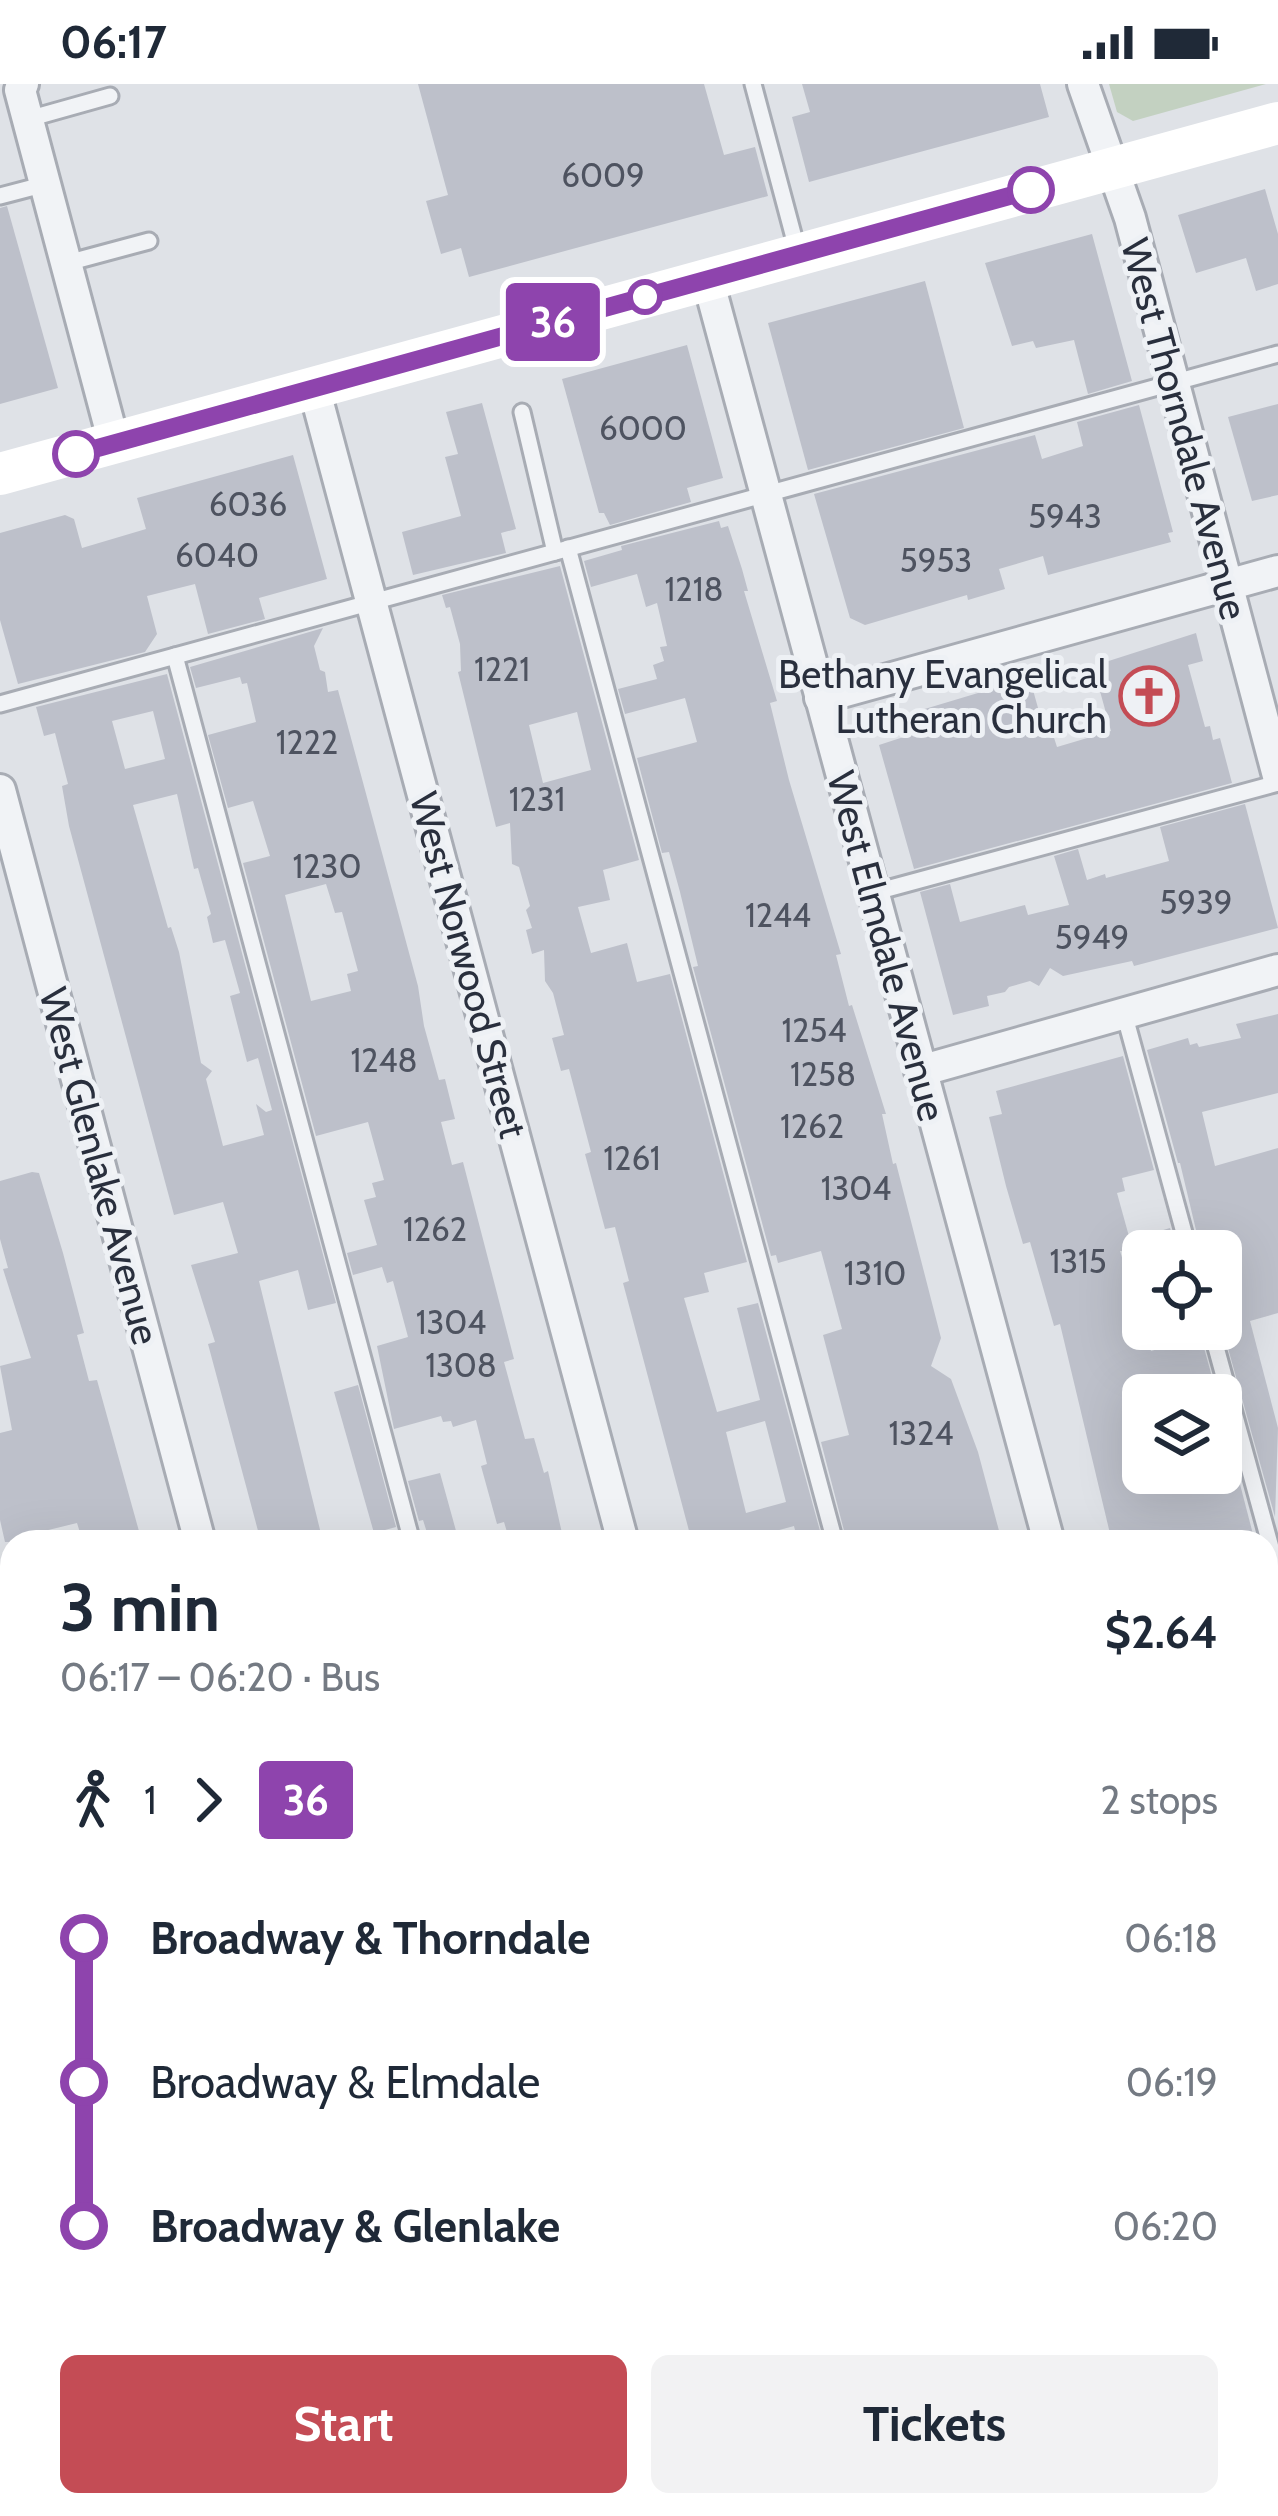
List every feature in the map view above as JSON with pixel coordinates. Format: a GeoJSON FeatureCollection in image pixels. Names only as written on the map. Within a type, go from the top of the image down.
{"type":"FeatureCollection","features":[{"type":"Feature","properties":{"kind":"main road"},"geometry":{"type":"LineString","coordinates":[[0,475],[1278,124]]}},
{"type":"Feature","properties":{"kind":"street","name":"West Thorndale Avenue"},"geometry":{"type":"LineString","coordinates":[[1083,84],[1113,169],[1173,382],[1278,779]]}},
{"type":"Feature","properties":{"kind":"street"},"geometry":{"type":"LineString","coordinates":[[20,94],[114,443]]}},
{"type":"Feature","properties":{"kind":"street","name":"West Elmdale Avenue"},"geometry":{"type":"LineString","coordinates":[[709,280],[1046,1530]]}},
{"type":"Feature","properties":{"kind":"street","name":"West Norwood Street"},"geometry":{"type":"LineString","coordinates":[[314,388],[620,1530]]}},
{"type":"Feature","properties":{"kind":"street"},"geometry":{"type":"LineString","coordinates":[[820,698],[1278,572]]}},
{"type":"Feature","properties":{"kind":"street","name":"West Glenlake Avenue"},"geometry":{"type":"LineString","coordinates":[[0,790],[197,1530]]}},
{"type":"Feature","properties":{"kind":"street"},"geometry":{"type":"LineString","coordinates":[[920,1071],[1278,970]]}},
{"type":"Feature","properties":{"kind":"lane"},"geometry":{"type":"LineString","coordinates":[[753,84],[799,255]]}},
{"type":"Feature","properties":{"kind":"lane"},"geometry":{"type":"LineString","coordinates":[[20,94],[110,96]]}},
{"type":"Feature","properties":{"kind":"lane"},"geometry":{"type":"LineString","coordinates":[[0,196],[46,184]]}},
{"type":"Feature","properties":{"kind":"lane"},"geometry":{"type":"LineString","coordinates":[[68,263],[149,241]]}},
{"type":"Feature","properties":{"kind":"lane"},"geometry":{"type":"LineString","coordinates":[[0,704],[1278,354]]}},
{"type":"Feature","properties":{"kind":"lane"},"geometry":{"type":"LineString","coordinates":[[522,412],[832,1530]]}},
{"type":"Feature","properties":{"kind":"lane"},"geometry":{"type":"LineString","coordinates":[[175,656],[409,1530]]}},
{"type":"Feature","properties":{"kind":"lane"},"geometry":{"type":"LineString","coordinates":[[872,893],[1278,779]]}},
{"type":"Feature","properties":{"kind":"lane"},"geometry":{"type":"LineString","coordinates":[[1124,1013],[1184,1230]]}},
{"type":"Feature","properties":{"kind":"lane"},"geometry":{"type":"LineString","coordinates":[[1217,1350],[1266,1530]]}},
{"type":"Feature","properties":{"kind":"green space"},"geometry":{"type":"Polygon","coordinates":[[[1109,84],[1266,84],[1133,121],[1117,112],[1109,84]]]}},
{"type":"Feature","properties":{"kind":"building"},"geometry":{"type":"Polygon","coordinates":[[[418,84],[704,84],[724,155],[755,147],[768,196],[469,277],[461,248],[441,254],[426,201],[448,195],[418,84]]]}},
{"type":"Feature","properties":{"kind":"building"},"geometry":{"type":"Polygon","coordinates":[[[802,84],[1040,84],[1049,117],[809,182],[792,117],[810,112],[802,84]]]}},
{"type":"Feature","properties":{"kind":"building"},"geometry":{"type":"Polygon","coordinates":[[[1265,189],[1278,234],[1278,284],[1256,291],[1246,258],[1196,273],[1178,215],[1265,189]]]}},
{"type":"Feature","properties":{"kind":"building"},"geometry":{"type":"Polygon","coordinates":[[[7,206],[58,388],[0,404],[0,208],[7,206]]]}},
{"type":"Feature","properties":{"kind":"building"},"geometry":{"type":"Polygon","coordinates":[[[1092,234],[1132,381],[1088,394],[1074,340],[1036,348],[1033,341],[1012,346],[985,263],[1092,234]]]}},
{"type":"Feature","properties":{"kind":"building"},"geometry":{"type":"Polygon","coordinates":[[[925,281],[964,428],[808,470],[768,323],[925,281]]]}},
{"type":"Feature","properties":{"kind":"building"},"geometry":{"type":"Polygon","coordinates":[[[687,345],[723,478],[687,488],[691,502],[610,525],[604,513],[599,513],[562,379],[687,345]]]}},
{"type":"Feature","properties":{"kind":"building"},"geometry":{"type":"Polygon","coordinates":[[[482,403],[516,529],[501,533],[506,553],[413,575],[402,532],[461,516],[445,457],[458,454],[446,412],[482,403]]]}},
{"type":"Feature","properties":{"kind":"building"},"geometry":{"type":"Polygon","coordinates":[[[1278,404],[1278,495],[1252,501],[1228,417],[1278,404]]]}},
{"type":"Feature","properties":{"kind":"building"},"geometry":{"type":"Polygon","coordinates":[[[1139,405],[1173,532],[1168,533],[1171,542],[1048,575],[1043,556],[999,569],[1005,589],[968,600],[967,595],[865,625],[850,618],[814,494],[1035,435],[1042,459],[1083,446],[1077,422],[1139,405]]]}},
{"type":"Feature","properties":{"kind":"building"},"geometry":{"type":"Polygon","coordinates":[[[293,455],[327,579],[259,598],[265,619],[208,634],[195,584],[147,596],[157,634],[145,652],[18,684],[0,620],[0,533],[65,515],[74,519],[82,548],[146,529],[137,498],[293,455]]]}},
{"type":"Feature","properties":{"kind":"building"},"geometry":{"type":"Polygon","coordinates":[[[719,521],[721,528],[728,526],[777,701],[770,703],[789,780],[841,954],[836,955],[849,1006],[886,1114],[882,1114],[893,1164],[941,1338],[931,1366],[951,1379],[978,1452],[999,1530],[844,1530],[821,1442],[849,1435],[823,1335],[842,1329],[821,1251],[778,1263],[776,1255],[771,1256],[693,967],[698,966],[680,892],[669,852],[662,853],[637,758],[697,742],[685,698],[625,714],[618,689],[657,679],[653,665],[664,661],[660,647],[667,646],[657,603],[646,607],[637,574],[591,587],[584,561],[622,550],[621,546],[719,521]]]}},
{"type":"Feature","properties":{"kind":"building"},"geometry":{"type":"Polygon","coordinates":[[[560,566],[639,860],[603,870],[610,900],[578,907],[591,953],[627,943],[637,982],[670,974],[747,1262],[704,1273],[709,1292],[684,1298],[717,1412],[760,1400],[737,1308],[758,1303],[820,1530],[795,1530],[794,1526],[689,1530],[623,1283],[629,1281],[615,1227],[605,1229],[569,1069],[561,1071],[552,1038],[564,1035],[545,981],[544,950],[532,954],[526,930],[532,928],[526,910],[530,906],[519,867],[512,864],[510,823],[496,827],[458,672],[460,644],[450,607],[446,608],[442,595],[560,566]],[[577,712],[529,725],[543,783],[591,770],[577,712]],[[765,1421],[726,1432],[746,1513],[786,1502],[765,1421]]]}},
{"type":"Feature","properties":{"kind":"building"},"geometry":{"type":"Polygon","coordinates":[[[323,628],[314,646],[320,670],[325,672],[328,692],[338,690],[418,986],[424,1026],[455,1119],[441,1122],[452,1165],[463,1162],[514,1359],[504,1362],[525,1439],[534,1438],[544,1473],[548,1471],[561,1530],[506,1530],[504,1522],[497,1524],[481,1466],[487,1464],[476,1420],[453,1427],[441,1416],[394,1429],[377,1346],[408,1337],[393,1281],[387,1283],[382,1267],[353,1275],[347,1253],[377,1245],[364,1200],[376,1197],[372,1183],[384,1180],[368,1122],[316,1136],[243,863],[270,856],[253,801],[228,808],[208,735],[256,722],[247,683],[242,684],[240,677],[196,688],[190,667],[323,628]],[[326,884],[285,895],[311,1001],[351,991],[347,974],[358,971],[342,912],[335,913],[326,884]]]}},
{"type":"Feature","properties":{"kind":"building"},"geometry":{"type":"Polygon","coordinates":[[[1196,633],[1203,661],[1188,665],[1205,727],[1210,726],[1213,740],[1220,738],[1232,783],[914,869],[879,745],[922,731],[918,711],[1021,680],[1024,693],[1033,690],[1040,715],[1046,713],[1057,747],[1111,731],[1093,666],[1196,633]]]}},
{"type":"Feature","properties":{"kind":"building"},"geometry":{"type":"Polygon","coordinates":[[[167,674],[336,1303],[308,1310],[298,1270],[259,1281],[320,1530],[258,1530],[208,1344],[215,1342],[191,1265],[238,1253],[223,1202],[174,1215],[69,826],[62,786],[68,784],[55,733],[44,736],[36,707],[167,674]],[[153,711],[112,721],[125,769],[165,759],[153,711]],[[177,794],[133,805],[179,952],[201,1063],[212,1071],[206,1079],[223,1146],[264,1135],[256,1104],[266,1112],[272,1110],[258,1058],[247,1062],[230,996],[240,993],[225,940],[213,943],[207,917],[211,914],[198,868],[194,869],[177,794]]]}},
{"type":"Feature","properties":{"kind":"building"},"geometry":{"type":"Polygon","coordinates":[[[1245,804],[1278,928],[1134,966],[1132,961],[1063,976],[1050,968],[1039,986],[1030,981],[1009,987],[987,996],[989,1006],[953,1015],[920,892],[950,884],[960,922],[1025,905],[1028,915],[1069,905],[1054,856],[1078,849],[1087,880],[1169,861],[1160,827],[1245,804]]]}},
{"type":"Feature","properties":{"kind":"building"},"geometry":{"type":"Polygon","coordinates":[[[1278,1014],[1278,1093],[1202,1112],[1215,1166],[1278,1148],[1278,1313],[1250,1321],[1278,1428],[1275,1517],[1242,1398],[1242,1374],[1235,1374],[1229,1350],[1242,1350],[1242,1230],[1196,1230],[1147,1050],[1188,1038],[1190,1045],[1199,1047],[1241,1038],[1236,1024],[1278,1014]]]}},
{"type":"Feature","properties":{"kind":"building"},"geometry":{"type":"Polygon","coordinates":[[[1123,1056],[1154,1170],[1122,1178],[1125,1191],[1117,1193],[1127,1230],[1122,1230],[1120,1251],[1122,1350],[1205,1350],[1211,1374],[1122,1374],[1122,1494],[1242,1492],[1252,1530],[1109,1530],[1060,1324],[1054,1326],[1030,1242],[1023,1244],[1006,1186],[989,1117],[1002,1114],[996,1091],[1123,1056]]]}},
{"type":"Feature","properties":{"kind":"building"},"geometry":{"type":"Polygon","coordinates":[[[39,1173],[84,1333],[77,1335],[89,1381],[97,1380],[139,1530],[79,1530],[77,1523],[48,1530],[2,1530],[0,1433],[12,1430],[0,1366],[31,1358],[3,1269],[8,1268],[0,1239],[0,1181],[39,1173]]]}},
{"type":"Feature","properties":{"kind":"building"},"geometry":{"type":"Polygon","coordinates":[[[358,1385],[396,1527],[373,1530],[334,1392],[358,1385]]]}},
{"type":"Feature","properties":{"kind":"building"},"geometry":{"type":"Polygon","coordinates":[[[440,1473],[456,1530],[426,1530],[423,1520],[419,1521],[408,1481],[440,1473]]]}},
{"type":"Feature","properties":{"kind":"bus line","name":"36"},"geometry":{"type":"LineString","coordinates":[[76,454],[1031,190]]}},
{"type":"Feature","properties":{"kind":"place","name":"Bethany Evangelical Lutheran Church"},"geometry":{"type":"Point","coordinates":[1149,696]}}]}
